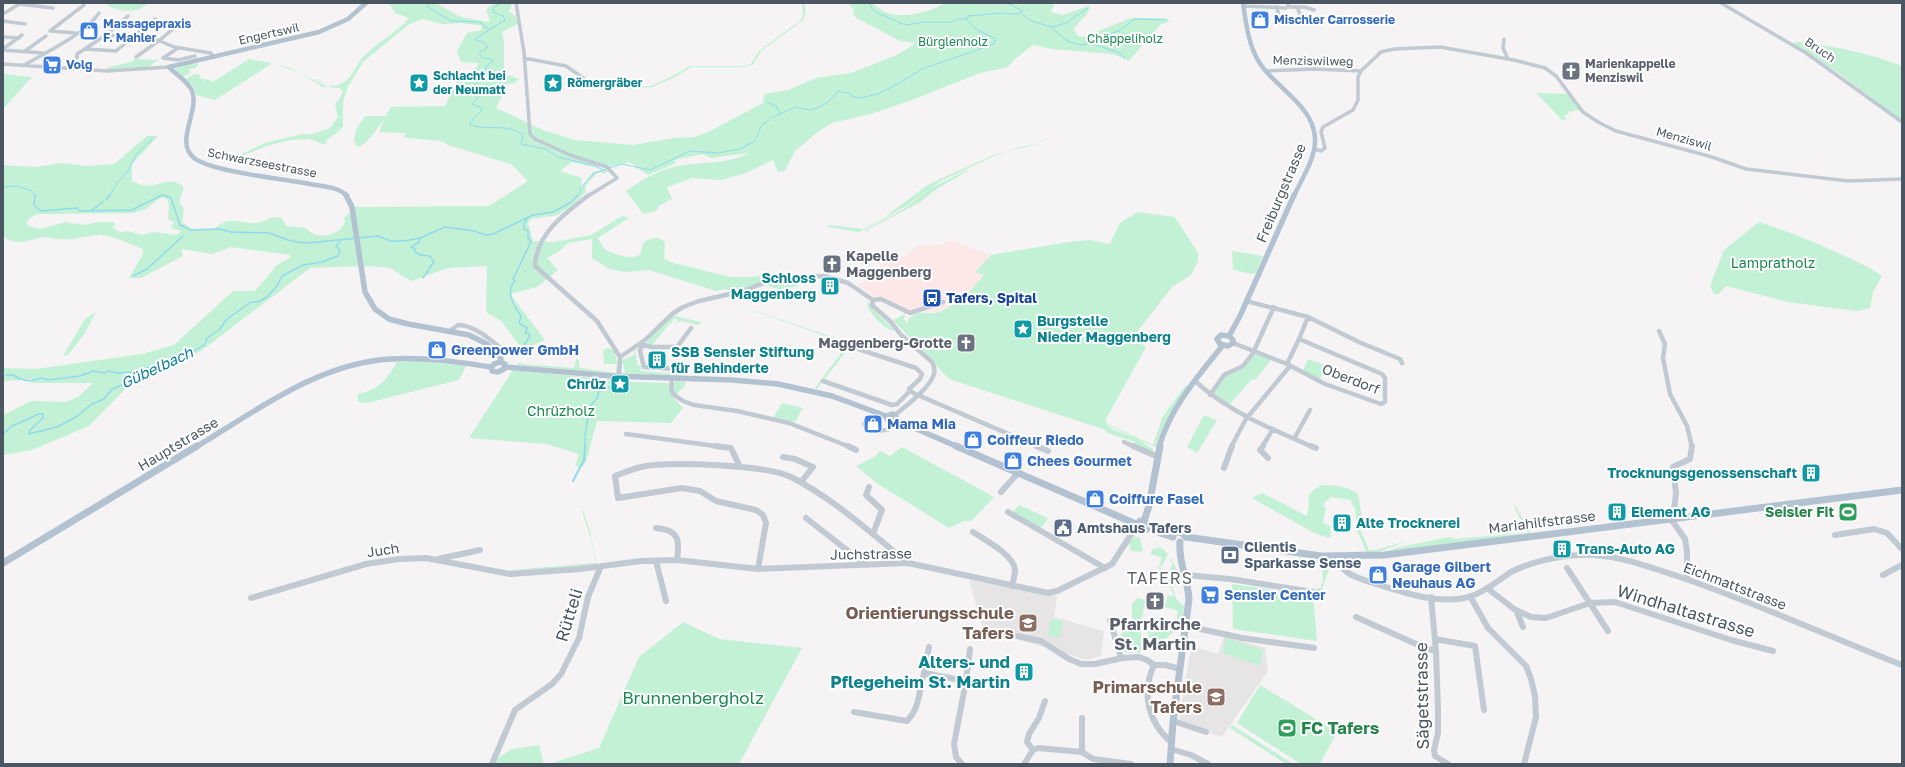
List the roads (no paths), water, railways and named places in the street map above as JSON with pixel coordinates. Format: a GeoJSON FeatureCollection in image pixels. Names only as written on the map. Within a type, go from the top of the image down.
{"type":"FeatureCollection","features":[{"type":"Feature","properties":{"kind":"main road","name":"Engertswil"},"geometry":{"type":"LineString","coordinates":[[169,68],[328,29],[348,19],[366,3]]}},
{"type":"Feature","properties":{"kind":"main road","name":"Freiburgstrasse"},"geometry":{"type":"LineString","coordinates":[[1147,525],[1156,456],[1162,437],[1173,413],[1195,381],[1223,346],[1219,343],[1218,338],[1221,335],[1229,336],[1314,149],[1316,136],[1310,120],[1265,70],[1252,47],[1243,4]]}},
{"type":"Feature","properties":{"kind":"main road","name":"Schwarzseestrasse"},"geometry":{"type":"LineString","coordinates":[[169,68],[191,89],[193,100],[186,142],[187,150],[192,158],[204,164],[219,168],[333,188],[347,196],[353,210],[360,262],[367,298],[379,313],[388,319],[403,323],[451,330]]}},
{"type":"Feature","properties":{"kind":"main road"},"geometry":{"type":"LineString","coordinates":[[451,330],[467,334],[484,342],[499,355],[503,365],[620,377],[732,380],[778,384],[832,396],[886,416],[887,420],[894,419],[1018,473],[1144,531],[1147,525],[1174,535],[1176,541],[1183,540],[1179,555],[1189,592],[1186,626],[1173,721],[1170,764]]}},
{"type":"Feature","properties":{"kind":"main road"},"geometry":{"type":"LineString","coordinates":[[1223,346],[1228,346],[1233,343],[1233,340],[1229,336]]}},
{"type":"Feature","properties":{"kind":"main road","name":"Hauptstrasse"},"geometry":{"type":"LineString","coordinates":[[3,563],[292,389],[325,373],[371,360],[395,358],[416,358],[491,367],[503,365]]}},
{"type":"Feature","properties":{"kind":"main road","name":"Mariahilfstrasse"},"geometry":{"type":"LineString","coordinates":[[1183,540],[1335,557],[1404,553],[1902,490]]}},
{"type":"Feature","properties":{"kind":"street"},"geometry":{"type":"LineString","coordinates":[[3,14],[20,3],[53,8]]}},
{"type":"Feature","properties":{"kind":"street"},"geometry":{"type":"LineString","coordinates":[[516,3],[520,17],[530,134],[570,155],[607,167],[617,178],[601,188],[546,232],[540,243],[534,262],[535,267],[590,313],[620,357],[620,377]]}},
{"type":"Feature","properties":{"kind":"street","name":"Bruch"},"geometry":{"type":"LineString","coordinates":[[1721,3],[1800,49],[1838,74],[1902,122]]}},
{"type":"Feature","properties":{"kind":"street"},"geometry":{"type":"LineString","coordinates":[[1243,4],[1277,7],[1288,5],[1314,10]]}},
{"type":"Feature","properties":{"kind":"street"},"geometry":{"type":"LineString","coordinates":[[75,33],[50,30],[75,10],[84,5]]}},
{"type":"Feature","properties":{"kind":"street"},"geometry":{"type":"LineString","coordinates":[[1274,17],[1280,18],[1277,7]]}},
{"type":"Feature","properties":{"kind":"street"},"geometry":{"type":"LineString","coordinates":[[1297,7],[1300,14]]}},
{"type":"Feature","properties":{"kind":"street"},"geometry":{"type":"LineString","coordinates":[[77,58],[77,55],[106,35],[128,16]]}},
{"type":"Feature","properties":{"kind":"street"},"geometry":{"type":"LineString","coordinates":[[23,66],[43,53],[55,48],[96,17]]}},
{"type":"Feature","properties":{"kind":"street"},"geometry":{"type":"LineString","coordinates":[[85,49],[114,51],[135,37],[156,19]]}},
{"type":"Feature","properties":{"kind":"street"},"geometry":{"type":"LineString","coordinates":[[3,21],[25,24]]}},
{"type":"Feature","properties":{"kind":"street"},"geometry":{"type":"LineString","coordinates":[[136,57],[160,40],[182,21]]}},
{"type":"Feature","properties":{"kind":"street"},"geometry":{"type":"LineString","coordinates":[[106,35],[160,40],[178,48],[211,53],[213,57]]}},
{"type":"Feature","properties":{"kind":"street"},"geometry":{"type":"LineString","coordinates":[[3,49],[21,36],[4,37]]}},
{"type":"Feature","properties":{"kind":"street"},"geometry":{"type":"LineString","coordinates":[[25,51],[46,36]]}},
{"type":"Feature","properties":{"kind":"street"},"geometry":{"type":"LineString","coordinates":[[1504,39],[1503,48],[1508,59]]}},
{"type":"Feature","properties":{"kind":"street","name":"Menziswilweg"},"geometry":{"type":"LineString","coordinates":[[1314,149],[1321,151],[1325,148],[1321,132],[1323,127],[1349,114],[1355,107],[1358,97],[1357,78],[1380,52],[1394,49],[1440,47],[1508,59]]}},
{"type":"Feature","properties":{"kind":"street"},"geometry":{"type":"LineString","coordinates":[[178,48],[162,58],[178,60],[195,56]]}},
{"type":"Feature","properties":{"kind":"street"},"geometry":{"type":"LineString","coordinates":[[3,49],[43,53]]}},
{"type":"Feature","properties":{"kind":"street"},"geometry":{"type":"LineString","coordinates":[[524,58],[566,66],[586,80],[586,84]]}},
{"type":"Feature","properties":{"kind":"street","name":"Menziswil"},"geometry":{"type":"LineString","coordinates":[[1508,59],[1533,64],[1551,71],[1583,112],[1616,131],[1712,157],[1754,171],[1848,181],[1902,179]]}},
{"type":"Feature","properties":{"kind":"street"},"geometry":{"type":"LineString","coordinates":[[3,66],[34,70],[46,68]]}},
{"type":"Feature","properties":{"kind":"street","name":"Engertswil"},"geometry":{"type":"LineString","coordinates":[[3,66],[113,72],[169,68]]}},
{"type":"Feature","properties":{"kind":"street","name":"Menziswilweg"},"geometry":{"type":"LineString","coordinates":[[1265,70],[1314,69],[1361,72]]}},
{"type":"Feature","properties":{"kind":"street"},"geometry":{"type":"LineString","coordinates":[[620,357],[641,345],[672,314],[683,307],[753,288],[776,278],[824,276],[848,283],[873,300],[881,299],[910,313],[944,302]]}},
{"type":"Feature","properties":{"kind":"street"},"geometry":{"type":"LineString","coordinates":[[864,424],[882,431],[890,429],[894,419],[932,377],[934,371],[933,364],[872,305],[873,300]]}},
{"type":"Feature","properties":{"kind":"street"},"geometry":{"type":"LineString","coordinates":[[1246,301],[1308,317],[1361,343],[1400,359],[1402,363]]}},
{"type":"Feature","properties":{"kind":"street"},"geometry":{"type":"LineString","coordinates":[[1210,394],[1224,375],[1243,366],[1254,351],[1274,307]]}},
{"type":"Feature","properties":{"kind":"street"},"geometry":{"type":"LineString","coordinates":[[1224,468],[1230,449],[1248,416],[1289,365],[1298,339],[1308,317]]}},
{"type":"Feature","properties":{"kind":"street"},"geometry":{"type":"LineString","coordinates":[[451,330],[458,325],[464,326],[484,336],[499,347]]}},
{"type":"Feature","properties":{"kind":"street"},"geometry":{"type":"LineString","coordinates":[[641,345],[677,347],[691,328]]}},
{"type":"Feature","properties":{"kind":"street"},"geometry":{"type":"LineString","coordinates":[[1659,331],[1666,343],[1666,351],[1663,358],[1668,375],[1667,385],[1671,397],[1688,426],[1691,435],[1692,453],[1690,459],[1673,467],[1676,492],[1672,519],[1685,539],[1687,551],[1687,579]]}},
{"type":"Feature","properties":{"kind":"street","name":"Oberdorf"},"geometry":{"type":"LineString","coordinates":[[1233,343],[1289,365],[1325,384],[1381,404],[1384,402],[1385,378],[1382,374],[1298,339]]}},
{"type":"Feature","properties":{"kind":"street"},"geometry":{"type":"LineString","coordinates":[[641,345],[640,351],[644,367],[678,369]]}},
{"type":"Feature","properties":{"kind":"street"},"geometry":{"type":"LineString","coordinates":[[823,381],[892,405],[897,404],[910,391],[910,388],[922,374],[916,368],[852,347]]}},
{"type":"Feature","properties":{"kind":"street"},"geometry":{"type":"LineString","coordinates":[[672,379],[673,394],[685,403],[735,410],[783,421],[819,433],[856,450]]}},
{"type":"Feature","properties":{"kind":"street"},"geometry":{"type":"LineString","coordinates":[[1195,381],[1210,394],[1248,416],[1294,439],[1316,448]]}},
{"type":"Feature","properties":{"kind":"street"},"geometry":{"type":"LineString","coordinates":[[910,391],[1048,451]]}},
{"type":"Feature","properties":{"kind":"street"},"geometry":{"type":"LineString","coordinates":[[1294,439],[1310,410]]}},
{"type":"Feature","properties":{"kind":"street"},"geometry":{"type":"LineString","coordinates":[[1268,458],[1260,450],[1273,429]]}},
{"type":"Feature","properties":{"kind":"street"},"geometry":{"type":"LineString","coordinates":[[626,434],[731,448],[740,467]]}},
{"type":"Feature","properties":{"kind":"street"},"geometry":{"type":"LineString","coordinates":[[1124,442],[1156,456]]}},
{"type":"Feature","properties":{"kind":"street"},"geometry":{"type":"LineString","coordinates":[[783,457],[795,459],[813,467],[801,482]]}},
{"type":"Feature","properties":{"kind":"street"},"geometry":{"type":"LineString","coordinates":[[758,569],[766,523],[763,515],[756,510],[716,501],[700,491],[682,488],[618,498],[615,476],[641,467],[673,464],[740,467],[771,471],[790,476],[831,502],[908,563]]}},
{"type":"Feature","properties":{"kind":"street"},"geometry":{"type":"LineString","coordinates":[[1002,492],[1018,473]]}},
{"type":"Feature","properties":{"kind":"street"},"geometry":{"type":"LineString","coordinates":[[869,487],[866,495],[867,497],[880,506],[882,510],[873,534]]}},
{"type":"Feature","properties":{"kind":"street"},"geometry":{"type":"LineString","coordinates":[[1008,512],[1105,568]]}},
{"type":"Feature","properties":{"kind":"street"},"geometry":{"type":"LineString","coordinates":[[806,518],[866,565]]}},
{"type":"Feature","properties":{"kind":"street","name":"Juchstrasse"},"geometry":{"type":"LineString","coordinates":[[520,573],[640,561],[677,560],[758,569],[796,569],[908,563],[1035,591],[1054,592],[1112,564],[1137,527]]}},
{"type":"Feature","properties":{"kind":"street"},"geometry":{"type":"LineString","coordinates":[[656,528],[668,528],[675,534],[680,543],[677,560]]}},
{"type":"Feature","properties":{"kind":"street"},"geometry":{"type":"LineString","coordinates":[[1835,534],[1874,529],[1887,533],[1902,549]]}},
{"type":"Feature","properties":{"kind":"street"},"geometry":{"type":"LineString","coordinates":[[973,532],[1013,562],[1016,570],[1012,586]]}},
{"type":"Feature","properties":{"kind":"street"},"geometry":{"type":"LineString","coordinates":[[437,559],[480,550]]}},
{"type":"Feature","properties":{"kind":"street","name":"Eichmattstrasse"},"geometry":{"type":"LineString","coordinates":[[1335,557],[1338,565],[1347,574],[1414,595],[1442,599],[1470,596],[1487,588],[1517,569],[1577,555],[1597,555],[1636,563],[1713,587],[1854,647],[1902,665]]}},
{"type":"Feature","properties":{"kind":"street","name":"Juch"},"geometry":{"type":"LineString","coordinates":[[251,598],[366,564],[399,559],[437,559],[488,571],[520,573]]}},
{"type":"Feature","properties":{"kind":"street"},"geometry":{"type":"LineString","coordinates":[[656,561],[656,566],[666,601]]}},
{"type":"Feature","properties":{"kind":"street"},"geometry":{"type":"LineString","coordinates":[[1883,575],[1902,565]]}},
{"type":"Feature","properties":{"kind":"street","name":"Rütteli"},"geometry":{"type":"LineString","coordinates":[[492,764],[515,710],[552,684],[561,674],[579,638],[588,597],[601,566]]}},
{"type":"Feature","properties":{"kind":"street"},"geometry":{"type":"LineString","coordinates":[[1567,568],[1608,631]]}},
{"type":"Feature","properties":{"kind":"street"},"geometry":{"type":"LineString","coordinates":[[1185,575],[1320,593]]}},
{"type":"Feature","properties":{"kind":"street","name":"Windhaltastrasse"},"geometry":{"type":"LineString","coordinates":[[1487,588],[1516,610],[1531,617],[1546,618],[1590,602],[1607,602],[1620,604],[1730,640],[1773,651]]}},
{"type":"Feature","properties":{"kind":"street"},"geometry":{"type":"LineString","coordinates":[[1470,596],[1488,628],[1526,666],[1531,679],[1535,696],[1536,717],[1524,764]]}},
{"type":"Feature","properties":{"kind":"street","name":"Sägetstrasse"},"geometry":{"type":"LineString","coordinates":[[1431,598],[1436,651],[1438,733],[1434,750],[1435,756],[1448,764]]}},
{"type":"Feature","properties":{"kind":"street"},"geometry":{"type":"LineString","coordinates":[[1516,610],[1523,627]]}},
{"type":"Feature","properties":{"kind":"street"},"geometry":{"type":"LineString","coordinates":[[1356,617],[1425,648],[1436,651]]}},
{"type":"Feature","properties":{"kind":"street"},"geometry":{"type":"LineString","coordinates":[[1110,620],[1121,658]]}},
{"type":"Feature","properties":{"kind":"street"},"geometry":{"type":"LineString","coordinates":[[1186,626],[1282,645],[1314,648]]}},
{"type":"Feature","properties":{"kind":"street"},"geometry":{"type":"LineString","coordinates":[[1002,633],[1031,638],[1080,664],[1095,664],[1121,658],[1143,658],[1150,660],[1154,665]]}},
{"type":"Feature","properties":{"kind":"street"},"geometry":{"type":"LineString","coordinates":[[1435,640],[1475,646],[1484,710]]}},
{"type":"Feature","properties":{"kind":"street"},"geometry":{"type":"LineString","coordinates":[[854,712],[907,721],[914,716],[929,647]]}},
{"type":"Feature","properties":{"kind":"street"},"geometry":{"type":"LineString","coordinates":[[962,764],[956,757],[954,744],[966,681],[970,649]]}},
{"type":"Feature","properties":{"kind":"street"},"geometry":{"type":"LineString","coordinates":[[1154,665],[1165,665],[1180,669]]}},
{"type":"Feature","properties":{"kind":"street"},"geometry":{"type":"LineString","coordinates":[[1154,665],[1148,679],[1147,698],[1153,723],[1171,746],[1208,764]]}},
{"type":"Feature","properties":{"kind":"street"},"geometry":{"type":"LineString","coordinates":[[924,673],[966,681]]}},
{"type":"Feature","properties":{"kind":"street"},"geometry":{"type":"LineString","coordinates":[[1033,750],[1027,742],[1045,701]]}},
{"type":"Feature","properties":{"kind":"street"},"geometry":{"type":"LineString","coordinates":[[1082,718],[1082,752]]}},
{"type":"Feature","properties":{"kind":"street"},"geometry":{"type":"LineString","coordinates":[[1173,721],[1206,732]]}},
{"type":"Feature","properties":{"kind":"street"},"geometry":{"type":"LineString","coordinates":[[1024,764],[1033,750],[1038,748],[1082,752],[1093,761],[1132,764]]}},
{"type":"Feature","properties":{"kind":"waterway"},"geometry":{"type":"LineString","coordinates":[[426,3],[429,8],[452,21],[481,22],[484,27],[489,29]]}},
{"type":"Feature","properties":{"kind":"waterway"},"geometry":{"type":"LineString","coordinates":[[502,3],[494,7],[493,12],[503,16],[505,20],[476,38],[476,40],[483,42],[487,46],[487,48],[479,53],[482,58],[491,59],[493,61],[485,67],[487,69],[481,75],[480,80],[472,86],[482,89],[477,99],[472,104],[480,107],[482,110],[469,124],[517,131],[523,135],[521,144],[546,149],[558,157],[592,165],[604,170]]}},
{"type":"Feature","properties":{"kind":"waterway"},"geometry":{"type":"LineString","coordinates":[[870,3],[872,9],[878,13],[905,25],[925,22],[952,22],[959,19],[966,19]]}},
{"type":"Feature","properties":{"kind":"waterway"},"geometry":{"type":"LineString","coordinates":[[966,19],[968,16],[1000,13],[1017,14],[1023,11],[1007,3]]}},
{"type":"Feature","properties":{"kind":"waterway"},"geometry":{"type":"LineString","coordinates":[[1052,27],[1066,23],[1088,8]]}},
{"type":"Feature","properties":{"kind":"waterway"},"geometry":{"type":"LineString","coordinates":[[1022,14],[1032,21],[1051,27],[1067,41],[1081,45],[1095,42],[1102,36],[1119,31],[1135,19],[1167,20]]}},
{"type":"Feature","properties":{"kind":"waterway"},"geometry":{"type":"LineString","coordinates":[[780,114],[796,107],[810,110],[817,108],[827,103],[838,91],[851,94],[852,97],[860,98],[878,94],[922,69],[994,44],[995,39],[976,29],[966,19]]}},
{"type":"Feature","properties":{"kind":"waterway"},"geometry":{"type":"LineString","coordinates":[[1093,44],[1120,53],[1125,58]]}},
{"type":"Feature","properties":{"kind":"waterway"},"geometry":{"type":"LineString","coordinates":[[767,102],[776,106],[780,114]]}},
{"type":"Feature","properties":{"kind":"waterway"},"geometry":{"type":"LineString","coordinates":[[604,170],[622,164],[650,170],[690,151],[718,153],[740,149],[755,141],[761,126],[780,114]]}},
{"type":"Feature","properties":{"kind":"waterway"},"geometry":{"type":"LineString","coordinates":[[109,196],[118,182],[128,171],[136,155],[153,138]]}},
{"type":"Feature","properties":{"kind":"waterway"},"geometry":{"type":"LineString","coordinates":[[528,218],[533,215],[553,212],[570,203],[581,192],[580,189],[594,173],[604,170]]}},
{"type":"Feature","properties":{"kind":"waterway"},"geometry":{"type":"LineString","coordinates":[[3,187],[17,186],[32,191],[35,196]]}},
{"type":"Feature","properties":{"kind":"waterway"},"geometry":{"type":"LineString","coordinates":[[106,200],[110,195]]}},
{"type":"Feature","properties":{"kind":"waterway"},"geometry":{"type":"LineString","coordinates":[[35,196],[34,205],[41,211],[77,208],[80,211],[132,210],[160,196]]}},
{"type":"Feature","properties":{"kind":"waterway"},"geometry":{"type":"LineString","coordinates":[[160,196],[165,196]]}},
{"type":"Feature","properties":{"kind":"waterway"},"geometry":{"type":"LineString","coordinates":[[165,196],[171,198],[180,225],[191,230],[219,229],[231,232],[269,233],[291,241],[307,243],[378,236],[391,241],[404,241],[420,238]]}},
{"type":"Feature","properties":{"kind":"waterway"},"geometry":{"type":"LineString","coordinates":[[92,210],[103,202]]}},
{"type":"Feature","properties":{"kind":"waterway"},"geometry":{"type":"LineString","coordinates":[[420,238],[445,227],[474,231],[486,235],[493,234],[528,218]]}},
{"type":"Feature","properties":{"kind":"waterway"},"geometry":{"type":"LineString","coordinates":[[525,344],[530,336],[528,333],[525,333],[527,328],[519,323],[521,316],[513,304],[511,289],[515,281],[513,279],[531,242],[528,238],[528,231],[524,229],[524,224],[528,218]]}},
{"type":"Feature","properties":{"kind":"waterway"},"geometry":{"type":"LineString","coordinates":[[133,276],[147,269],[183,236]]}},
{"type":"Feature","properties":{"kind":"waterway"},"geometry":{"type":"LineString","coordinates":[[420,238],[419,242],[411,247],[415,249],[415,252],[421,255],[430,256],[434,262],[423,278]]}},
{"type":"Feature","properties":{"kind":"waterway","name":"Gübelbach"},"geometry":{"type":"LineString","coordinates":[[158,365],[178,360],[205,344],[207,338],[220,329],[227,319],[251,302],[258,302],[267,297],[277,286],[282,276],[303,265],[322,262],[338,256],[340,250],[336,246],[340,242]]}},
{"type":"Feature","properties":{"kind":"waterway","name":"Gübelbach"},"geometry":{"type":"LineString","coordinates":[[3,434],[12,426],[39,414],[43,414],[43,418],[30,430],[29,434],[57,427],[76,417],[92,404],[104,399],[112,389],[150,374],[158,365]]}},
{"type":"Feature","properties":{"kind":"waterway"},"geometry":{"type":"LineString","coordinates":[[6,375],[13,375],[20,379],[30,381],[41,378],[48,380],[80,376],[93,371],[104,373],[108,371],[118,373],[132,372],[158,365]]}},
{"type":"Feature","properties":{"kind":"waterway"},"geometry":{"type":"LineString","coordinates":[[606,388],[612,387],[616,382]]}},
{"type":"Feature","properties":{"kind":"waterway"},"geometry":{"type":"LineString","coordinates":[[585,436],[588,416],[586,411],[598,397],[598,393],[604,388]]}},
{"type":"Feature","properties":{"kind":"waterway"},"geometry":{"type":"LineString","coordinates":[[585,438],[585,446]]}},
{"type":"Feature","properties":{"kind":"waterway"},"geometry":{"type":"LineString","coordinates":[[573,481],[584,460],[585,446]]}},
{"type":"Feature","properties":{"kind":"place","name":"Mischler Carrosserie"},"geometry":{"type":"Point","coordinates":[1260,20]}},
{"type":"Feature","properties":{"kind":"place","name":"Massagepraxis F. Mahler"},"geometry":{"type":"Point","coordinates":[89,31]}},
{"type":"Feature","properties":{"kind":"place","name":"Volg"},"geometry":{"type":"Point","coordinates":[52,65]}},
{"type":"Feature","properties":{"kind":"place","name":"Marienkappelle Menziswil"},"geometry":{"type":"Point","coordinates":[1571,71]}},
{"type":"Feature","properties":{"kind":"place","name":"Schlacht bei der Neumatt"},"geometry":{"type":"Point","coordinates":[419,83]}},
{"type":"Feature","properties":{"kind":"place","name":"Römergräber"},"geometry":{"type":"Point","coordinates":[553,83]}},
{"type":"Feature","properties":{"kind":"place","name":"Kapelle Maggenberg"},"geometry":{"type":"Point","coordinates":[832,264]}},
{"type":"Feature","properties":{"kind":"place","name":"Schloss Maggenberg"},"geometry":{"type":"Point","coordinates":[830,286]}},
{"type":"Feature","properties":{"kind":"place","name":"Tafers, Spital"},"geometry":{"type":"Point","coordinates":[932,298]}},
{"type":"Feature","properties":{"kind":"place","name":"Burgstelle Nieder Maggenberg"},"geometry":{"type":"Point","coordinates":[1023,329]}},
{"type":"Feature","properties":{"kind":"place","name":"Maggenberg-Grotte"},"geometry":{"type":"Point","coordinates":[966,343]}},
{"type":"Feature","properties":{"kind":"place","name":"Greenpower GmbH"},"geometry":{"type":"Point","coordinates":[437,350]}},
{"type":"Feature","properties":{"kind":"place","name":"SSB Sensler Stiftung für Behinderte"},"geometry":{"type":"Point","coordinates":[657,360]}},
{"type":"Feature","properties":{"kind":"place","name":"Chrüz"},"geometry":{"type":"Point","coordinates":[620,384]}},
{"type":"Feature","properties":{"kind":"place","name":"Mama Mia"},"geometry":{"type":"Point","coordinates":[873,424]}},
{"type":"Feature","properties":{"kind":"place","name":"Coiffeur Riedo"},"geometry":{"type":"Point","coordinates":[973,440]}},
{"type":"Feature","properties":{"kind":"place","name":"Chees Gourmet"},"geometry":{"type":"Point","coordinates":[1013,461]}},
{"type":"Feature","properties":{"kind":"place","name":"Trocknungsgenossenschaft"},"geometry":{"type":"Point","coordinates":[1811,473]}},
{"type":"Feature","properties":{"kind":"place","name":"Coiffure Fasel"},"geometry":{"type":"Point","coordinates":[1095,499]}},
{"type":"Feature","properties":{"kind":"place","name":"Element AG"},"geometry":{"type":"Point","coordinates":[1617,512]}},
{"type":"Feature","properties":{"kind":"place","name":"Seisler Fit"},"geometry":{"type":"Point","coordinates":[1848,512]}},
{"type":"Feature","properties":{"kind":"place","name":"Alte Trocknerei"},"geometry":{"type":"Point","coordinates":[1342,523]}},
{"type":"Feature","properties":{"kind":"place","name":"Amtshaus Tafers"},"geometry":{"type":"Point","coordinates":[1063,528]}},
{"type":"Feature","properties":{"kind":"place","name":"Trans-Auto AG"},"geometry":{"type":"Point","coordinates":[1562,549]}},
{"type":"Feature","properties":{"kind":"place","name":"Clientis Sparkasse Sense"},"geometry":{"type":"Point","coordinates":[1230,555]}},
{"type":"Feature","properties":{"kind":"place","name":"Garage Gilbert Neuhaus AG"},"geometry":{"type":"Point","coordinates":[1378,575]}},
{"type":"Feature","properties":{"kind":"place","name":"Sensler Center"},"geometry":{"type":"Point","coordinates":[1210,595]}},
{"type":"Feature","properties":{"kind":"place","name":"Pfarrkirche St. Martin"},"geometry":{"type":"Point","coordinates":[1155,601]}},
{"type":"Feature","properties":{"kind":"place","name":"Orientierungsschule Tafers"},"geometry":{"type":"Point","coordinates":[1028,623]}},
{"type":"Feature","properties":{"kind":"place","name":"Alters- und Pflegeheim St. Martin"},"geometry":{"type":"Point","coordinates":[1024,672]}},
{"type":"Feature","properties":{"kind":"place","name":"Primarschule Tafers"},"geometry":{"type":"Point","coordinates":[1216,697]}},
{"type":"Feature","properties":{"kind":"place","name":"FC Tafers"},"geometry":{"type":"Point","coordinates":[1287,728]}},
{"type":"Feature","properties":{"kind":"district","name":"TAFERS"},"geometry":{"type":"Point","coordinates":[1160,578]}},
{"type":"Feature","properties":{"kind":"park label","name":"Chäppeliholz"},"geometry":{"type":"Point","coordinates":[1125,39]}},
{"type":"Feature","properties":{"kind":"park label","name":"Bürglenholz"},"geometry":{"type":"Point","coordinates":[953,42]}},
{"type":"Feature","properties":{"kind":"park label","name":"Lampratholz"},"geometry":{"type":"Point","coordinates":[1773,263]}},
{"type":"Feature","properties":{"kind":"park label","name":"Chrüzholz"},"geometry":{"type":"Point","coordinates":[561,411]}},
{"type":"Feature","properties":{"kind":"park label","name":"Brunnenbergholz"},"geometry":{"type":"Point","coordinates":[693,698]}}]}
